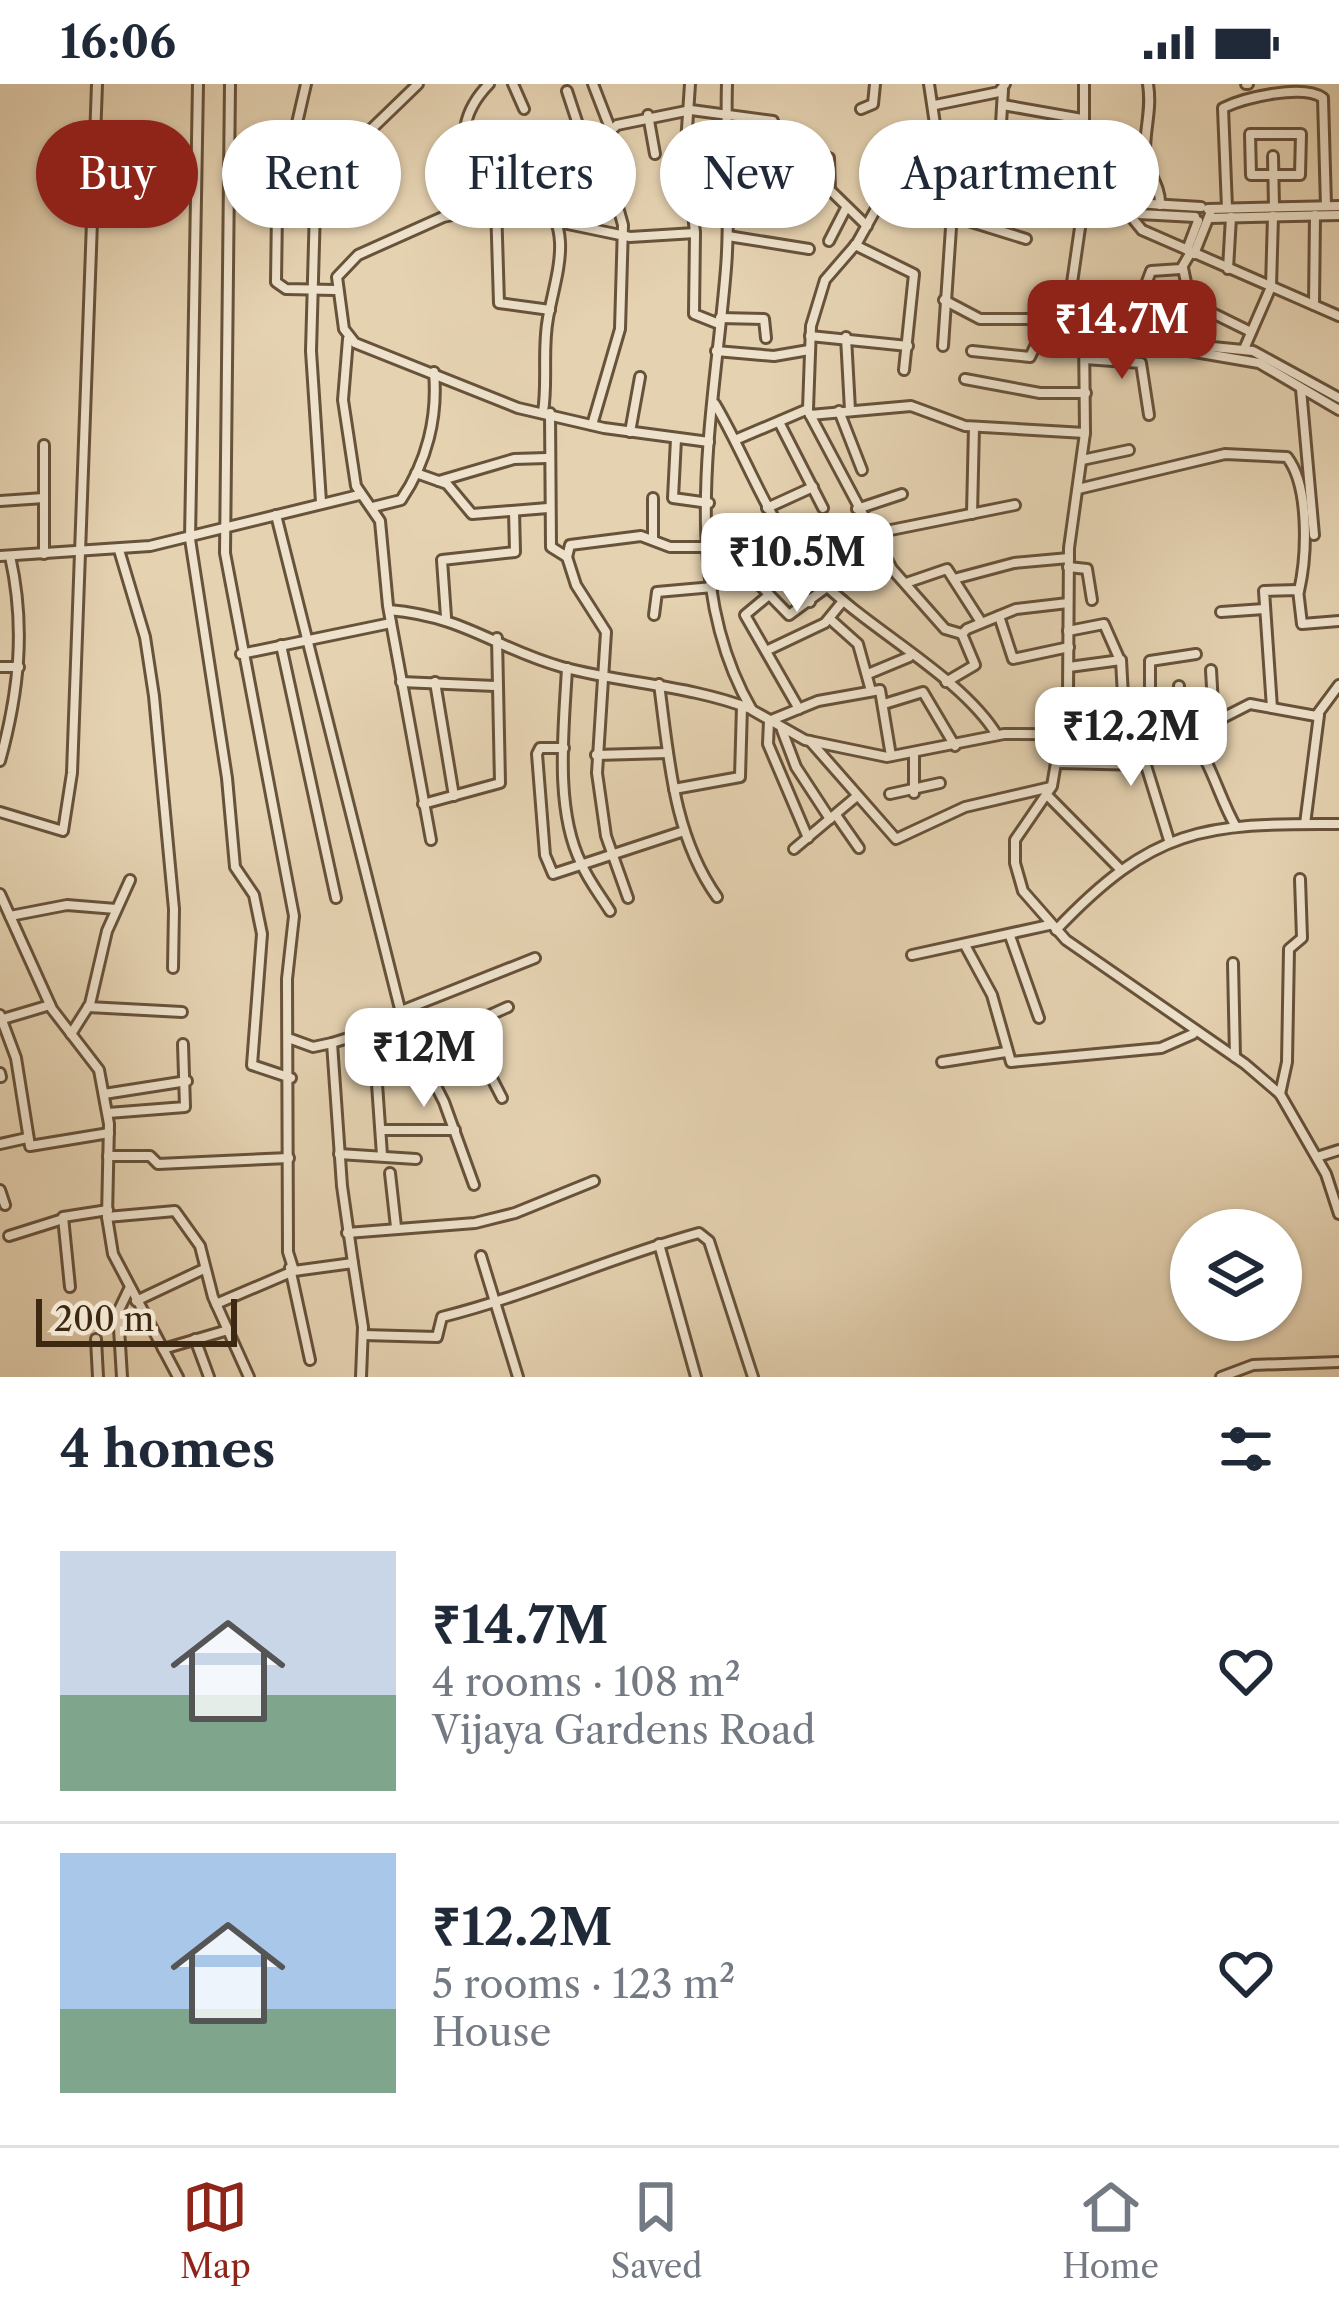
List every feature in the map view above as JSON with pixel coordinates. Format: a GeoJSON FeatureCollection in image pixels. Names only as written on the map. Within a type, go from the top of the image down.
{"type":"FeatureCollection","features":[{"type":"Feature","properties":{"kind":"street"},"geometry":{"type":"LineString","coordinates":[[0,812],[60,832],[74,752],[98,84]]}},
{"type":"Feature","properties":{"kind":"street"},"geometry":{"type":"LineString","coordinates":[[198,84],[190,539],[227,778],[235,867],[254,895],[262,934],[252,1065],[291,1078]]}},
{"type":"Feature","properties":{"kind":"street"},"geometry":{"type":"LineString","coordinates":[[230,84],[230,120]]}},
{"type":"Feature","properties":{"kind":"street"},"geometry":{"type":"LineString","coordinates":[[299,120],[306,84]]}},
{"type":"Feature","properties":{"kind":"street"},"geometry":{"type":"LineString","coordinates":[[382,120],[418,84]]}},
{"type":"Feature","properties":{"kind":"street"},"geometry":{"type":"LineString","coordinates":[[463,120],[489,84]]}},
{"type":"Feature","properties":{"kind":"street"},"geometry":{"type":"LineString","coordinates":[[514,84],[524,109]]}},
{"type":"Feature","properties":{"kind":"street"},"geometry":{"type":"LineString","coordinates":[[593,84],[607,120]]}},
{"type":"Feature","properties":{"kind":"street"},"geometry":{"type":"LineString","coordinates":[[690,84],[686,144],[695,233],[694,314],[719,321],[764,319],[766,338]]}},
{"type":"Feature","properties":{"kind":"street"},"geometry":{"type":"LineString","coordinates":[[674,789],[740,777],[747,708],[727,649],[709,546],[709,442],[728,236],[727,84]]}},
{"type":"Feature","properties":{"kind":"street"},"geometry":{"type":"LineString","coordinates":[[861,109],[873,104],[875,84]]}},
{"type":"Feature","properties":{"kind":"street"},"geometry":{"type":"LineString","coordinates":[[929,84],[934,105],[931,120]]}},
{"type":"Feature","properties":{"kind":"street"},"geometry":{"type":"LineString","coordinates":[[1003,105],[1082,118],[1084,84]]}},
{"type":"Feature","properties":{"kind":"street"},"geometry":{"type":"LineString","coordinates":[[1148,84],[1151,121],[1144,152],[1160,183],[1160,205],[1203,216]]}},
{"type":"Feature","properties":{"kind":"street"},"geometry":{"type":"LineString","coordinates":[[934,105],[1004,87],[1001,120]]}},
{"type":"Feature","properties":{"kind":"street"},"geometry":{"type":"LineString","coordinates":[[566,91],[574,120]]}},
{"type":"Feature","properties":{"kind":"street"},"geometry":{"type":"LineString","coordinates":[[1228,269],[1223,108],[1264,96],[1316,92],[1323,98],[1325,206]]}},
{"type":"Feature","properties":{"kind":"street"},"geometry":{"type":"LineString","coordinates":[[633,120],[691,110],[772,121],[780,144],[829,158],[828,186],[859,219]]}},
{"type":"Feature","properties":{"kind":"street"},"geometry":{"type":"LineString","coordinates":[[648,115],[655,154]]}},
{"type":"Feature","properties":{"kind":"street"},"geometry":{"type":"LineString","coordinates":[[1299,132],[1300,175],[1274,176],[1251,175],[1250,134],[1299,132]]}},
{"type":"Feature","properties":{"kind":"street"},"geometry":{"type":"LineString","coordinates":[[1244,349],[1271,287],[1273,157]]}},
{"type":"Feature","properties":{"kind":"street"},"geometry":{"type":"LineString","coordinates":[[1159,215],[1325,206],[1339,211]]}},
{"type":"Feature","properties":{"kind":"street"},"geometry":{"type":"LineString","coordinates":[[829,241],[846,208]]}},
{"type":"Feature","properties":{"kind":"street"},"geometry":{"type":"LineString","coordinates":[[1273,212],[1315,215],[1339,211]]}},
{"type":"Feature","properties":{"kind":"street"},"geometry":{"type":"LineString","coordinates":[[1314,305],[1315,215]]}},
{"type":"Feature","properties":{"kind":"street"},"geometry":{"type":"LineString","coordinates":[[1203,216],[1184,267],[1190,302],[1251,332]]}},
{"type":"Feature","properties":{"kind":"street"},"geometry":{"type":"LineString","coordinates":[[425,225],[358,255],[337,277],[335,290],[348,338],[343,400],[359,495],[380,521],[391,623],[431,840]]}},
{"type":"Feature","properties":{"kind":"street"},"geometry":{"type":"LineString","coordinates":[[228,228],[227,579],[292,908],[286,979],[291,1270],[310,1360]]}},
{"type":"Feature","properties":{"kind":"street"},"geometry":{"type":"LineString","coordinates":[[277,228],[276,282],[286,290],[335,290]]}},
{"type":"Feature","properties":{"kind":"street"},"geometry":{"type":"LineString","coordinates":[[314,228],[312,290],[321,502]]}},
{"type":"Feature","properties":{"kind":"street"},"geometry":{"type":"LineString","coordinates":[[502,228],[500,302],[550,310]]}},
{"type":"Feature","properties":{"kind":"street"},"geometry":{"type":"LineString","coordinates":[[558,228],[559,286],[550,310],[548,508],[552,551],[567,557]]}},
{"type":"Feature","properties":{"kind":"street"},"geometry":{"type":"LineString","coordinates":[[585,228],[622,236],[695,233]]}},
{"type":"Feature","properties":{"kind":"street"},"geometry":{"type":"LineString","coordinates":[[592,425],[620,329],[621,228]]}},
{"type":"Feature","properties":{"kind":"street"},"geometry":{"type":"LineString","coordinates":[[866,228],[825,280],[809,350],[809,412],[857,509],[906,584],[949,632],[962,634],[999,616],[1068,603]]}},
{"type":"Feature","properties":{"kind":"street"},"geometry":{"type":"LineString","coordinates":[[943,346],[950,228]]}},
{"type":"Feature","properties":{"kind":"street"},"geometry":{"type":"LineString","coordinates":[[997,228],[1026,238]]}},
{"type":"Feature","properties":{"kind":"street"},"geometry":{"type":"LineString","coordinates":[[1081,228],[1072,284],[1084,335],[1086,393],[1068,563],[1070,667],[1050,791],[1013,849],[1023,891],[1053,927],[1280,1094],[1317,1157],[1339,1214]]}},
{"type":"Feature","properties":{"kind":"street"},"geometry":{"type":"LineString","coordinates":[[1137,228],[1339,316]]}},
{"type":"Feature","properties":{"kind":"street"},"geometry":{"type":"LineString","coordinates":[[728,236],[809,249]]}},
{"type":"Feature","properties":{"kind":"street"},"geometry":{"type":"LineString","coordinates":[[855,245],[914,274],[904,370]]}},
{"type":"Feature","properties":{"kind":"street"},"geometry":{"type":"LineString","coordinates":[[1126,338],[1151,271],[1184,267]]}},
{"type":"Feature","properties":{"kind":"street"},"geometry":{"type":"LineString","coordinates":[[944,301],[980,319],[1081,319]]}},
{"type":"Feature","properties":{"kind":"street"},"geometry":{"type":"LineString","coordinates":[[972,351],[1030,357],[1039,338],[1084,335],[1161,343],[1259,363],[1339,410]]}},
{"type":"Feature","properties":{"kind":"street"},"geometry":{"type":"LineString","coordinates":[[810,336],[908,346]]}},
{"type":"Feature","properties":{"kind":"street"},"geometry":{"type":"LineString","coordinates":[[846,337],[850,410]]}},
{"type":"Feature","properties":{"kind":"street"},"geometry":{"type":"LineString","coordinates":[[348,338],[506,404],[592,425],[709,442]]}},
{"type":"Feature","properties":{"kind":"street"},"geometry":{"type":"LineString","coordinates":[[1161,343],[1171,339],[1244,349],[1339,398]]}},
{"type":"Feature","properties":{"kind":"street"},"geometry":{"type":"LineString","coordinates":[[716,351],[774,356],[809,350]]}},
{"type":"Feature","properties":{"kind":"street"},"geometry":{"type":"LineString","coordinates":[[1085,359],[1141,363],[1149,415]]}},
{"type":"Feature","properties":{"kind":"street"},"geometry":{"type":"LineString","coordinates":[[373,507],[401,500],[416,473],[436,414],[434,372]]}},
{"type":"Feature","properties":{"kind":"street"},"geometry":{"type":"LineString","coordinates":[[630,432],[640,377]]}},
{"type":"Feature","properties":{"kind":"street"},"geometry":{"type":"LineString","coordinates":[[965,379],[1040,393],[1086,393]]}},
{"type":"Feature","properties":{"kind":"street"},"geometry":{"type":"LineString","coordinates":[[1300,388],[1314,535]]}},
{"type":"Feature","properties":{"kind":"street"},"geometry":{"type":"LineString","coordinates":[[713,401],[767,508],[795,551],[827,587],[946,682],[997,735]]}},
{"type":"Feature","properties":{"kind":"street"},"geometry":{"type":"LineString","coordinates":[[735,440],[809,412],[922,407],[949,423],[974,427],[1085,433]]}},
{"type":"Feature","properties":{"kind":"street"},"geometry":{"type":"LineString","coordinates":[[839,411],[862,470]]}},
{"type":"Feature","properties":{"kind":"street"},"geometry":{"type":"LineString","coordinates":[[779,422],[823,508]]}},
{"type":"Feature","properties":{"kind":"street"},"geometry":{"type":"LineString","coordinates":[[972,514],[974,427]]}},
{"type":"Feature","properties":{"kind":"street"},"geometry":{"type":"LineString","coordinates":[[676,440],[673,498],[709,503]]}},
{"type":"Feature","properties":{"kind":"street"},"geometry":{"type":"LineString","coordinates":[[44,445],[44,554]]}},
{"type":"Feature","properties":{"kind":"street"},"geometry":{"type":"LineString","coordinates":[[1082,460],[1129,450]]}},
{"type":"Feature","properties":{"kind":"street"},"geometry":{"type":"LineString","coordinates":[[1078,489],[1230,453],[1287,457],[1295,472],[1303,523],[1302,624],[1339,621]]}},
{"type":"Feature","properties":{"kind":"street"},"geometry":{"type":"LineString","coordinates":[[439,481],[514,459],[547,458]]}},
{"type":"Feature","properties":{"kind":"street"},"geometry":{"type":"LineString","coordinates":[[416,473],[439,481],[472,514],[548,508]]}},
{"type":"Feature","properties":{"kind":"street"},"geometry":{"type":"LineString","coordinates":[[767,508],[813,487]]}},
{"type":"Feature","properties":{"kind":"street"},"geometry":{"type":"LineString","coordinates":[[857,509],[902,494]]}},
{"type":"Feature","properties":{"kind":"street"},"geometry":{"type":"LineString","coordinates":[[0,761],[19,667],[20,610],[5,556],[119,550],[190,539],[359,495]]}},
{"type":"Feature","properties":{"kind":"street"},"geometry":{"type":"LineString","coordinates":[[0,501],[44,498]]}},
{"type":"Feature","properties":{"kind":"street"},"geometry":{"type":"LineString","coordinates":[[653,498],[653,539]]}},
{"type":"Feature","properties":{"kind":"street"},"geometry":{"type":"LineString","coordinates":[[795,551],[868,529],[1015,505]]}},
{"type":"Feature","properties":{"kind":"street"},"geometry":{"type":"LineString","coordinates":[[446,617],[442,560],[514,552],[514,511]]}},
{"type":"Feature","properties":{"kind":"street"},"geometry":{"type":"LineString","coordinates":[[276,515],[402,1016],[454,1130],[473,1185]]}},
{"type":"Feature","properties":{"kind":"street"},"geometry":{"type":"LineString","coordinates":[[628,898],[610,853],[596,755],[606,632],[576,585],[567,557],[570,545],[581,540],[653,539],[670,547],[761,546],[784,536]]}},
{"type":"Feature","properties":{"kind":"street"},"geometry":{"type":"LineString","coordinates":[[761,546],[810,602]]}},
{"type":"Feature","properties":{"kind":"street"},"geometry":{"type":"LineString","coordinates":[[119,550],[145,637],[154,696],[174,909],[173,968]]}},
{"type":"Feature","properties":{"kind":"street"},"geometry":{"type":"LineString","coordinates":[[954,579],[1013,563],[1068,563],[1087,569],[1092,600]]}},
{"type":"Feature","properties":{"kind":"street"},"geometry":{"type":"LineString","coordinates":[[906,584],[942,567],[981,622]]}},
{"type":"Feature","properties":{"kind":"street"},"geometry":{"type":"LineString","coordinates":[[654,615],[655,592],[747,574],[789,615],[827,587]]}},
{"type":"Feature","properties":{"kind":"street"},"geometry":{"type":"LineString","coordinates":[[1272,708],[1264,591],[1299,591]]}},
{"type":"Feature","properties":{"kind":"street"},"geometry":{"type":"LineString","coordinates":[[769,595],[745,615],[799,709]]}},
{"type":"Feature","properties":{"kind":"street"},"geometry":{"type":"LineString","coordinates":[[768,650],[830,619],[843,601]]}},
{"type":"Feature","properties":{"kind":"street"},"geometry":{"type":"LineString","coordinates":[[1221,612],[1264,609]]}},
{"type":"Feature","properties":{"kind":"street"},"geometry":{"type":"LineString","coordinates":[[389,610],[446,617],[567,668],[747,708],[810,742],[891,756],[997,735],[1185,735],[1250,704],[1319,715]]}},
{"type":"Feature","properties":{"kind":"street"},"geometry":{"type":"LineString","coordinates":[[999,616],[1013,659],[1069,647]]}},
{"type":"Feature","properties":{"kind":"street"},"geometry":{"type":"LineString","coordinates":[[830,619],[858,644],[871,691]]}},
{"type":"Feature","properties":{"kind":"street"},"geometry":{"type":"LineString","coordinates":[[241,654],[391,623]]}},
{"type":"Feature","properties":{"kind":"street"},"geometry":{"type":"LineString","coordinates":[[1068,632],[1104,624],[1125,677],[1125,732]]}},
{"type":"Feature","properties":{"kind":"street"},"geometry":{"type":"LineString","coordinates":[[946,682],[975,665],[962,634]]}},
{"type":"Feature","properties":{"kind":"street"},"geometry":{"type":"LineString","coordinates":[[423,804],[500,783],[496,638]]}},
{"type":"Feature","properties":{"kind":"street"},"geometry":{"type":"LineString","coordinates":[[281,645],[336,898]]}},
{"type":"Feature","properties":{"kind":"street"},"geometry":{"type":"LineString","coordinates":[[1169,840],[1146,765],[1150,661],[1196,654]]}},
{"type":"Feature","properties":{"kind":"street"},"geometry":{"type":"LineString","coordinates":[[868,674],[910,657]]}},
{"type":"Feature","properties":{"kind":"street"},"geometry":{"type":"LineString","coordinates":[[1070,667],[1119,658]]}},
{"type":"Feature","properties":{"kind":"street"},"geometry":{"type":"LineString","coordinates":[[0,667],[19,667]]}},
{"type":"Feature","properties":{"kind":"street"},"geometry":{"type":"LineString","coordinates":[[567,668],[564,748],[581,865],[610,911]]}},
{"type":"Feature","properties":{"kind":"street"},"geometry":{"type":"LineString","coordinates":[[1211,670],[1214,722]]}},
{"type":"Feature","properties":{"kind":"street"},"geometry":{"type":"LineString","coordinates":[[401,682],[495,686]]}},
{"type":"Feature","properties":{"kind":"street"},"geometry":{"type":"LineString","coordinates":[[435,682],[454,796]]}},
{"type":"Feature","properties":{"kind":"street"},"geometry":{"type":"LineString","coordinates":[[658,685],[684,831],[717,897]]}},
{"type":"Feature","properties":{"kind":"street"},"geometry":{"type":"LineString","coordinates":[[1305,824],[1319,715],[1339,685]]}},
{"type":"Feature","properties":{"kind":"street"},"geometry":{"type":"LineString","coordinates":[[1179,686],[1185,735],[1207,754],[1219,797],[1236,827]]}},
{"type":"Feature","properties":{"kind":"street"},"geometry":{"type":"LineString","coordinates":[[769,722],[799,709],[880,690],[891,756]]}},
{"type":"Feature","properties":{"kind":"street"},"geometry":{"type":"LineString","coordinates":[[884,704],[923,692],[955,746]]}},
{"type":"Feature","properties":{"kind":"street"},"geometry":{"type":"LineString","coordinates":[[769,722],[770,752],[808,838]]}},
{"type":"Feature","properties":{"kind":"street"},"geometry":{"type":"LineString","coordinates":[[781,729],[796,767],[860,848]]}},
{"type":"Feature","properties":{"kind":"street"},"geometry":{"type":"LineString","coordinates":[[810,742],[896,839],[965,808],[1050,791]]}},
{"type":"Feature","properties":{"kind":"street"},"geometry":{"type":"LineString","coordinates":[[564,748],[540,748],[537,754],[545,855],[553,874],[684,831]]}},
{"type":"Feature","properties":{"kind":"street"},"geometry":{"type":"LineString","coordinates":[[596,755],[668,753]]}},
{"type":"Feature","properties":{"kind":"street"},"geometry":{"type":"LineString","coordinates":[[914,754],[914,793]]}},
{"type":"Feature","properties":{"kind":"street"},"geometry":{"type":"LineString","coordinates":[[1058,763],[1146,765]]}},
{"type":"Feature","properties":{"kind":"street"},"geometry":{"type":"LineString","coordinates":[[890,794],[914,793],[940,783]]}},
{"type":"Feature","properties":{"kind":"street"},"geometry":{"type":"LineString","coordinates":[[1050,791],[1121,870]]}},
{"type":"Feature","properties":{"kind":"street"},"geometry":{"type":"LineString","coordinates":[[794,849],[857,796]]}},
{"type":"Feature","properties":{"kind":"street"},"geometry":{"type":"LineString","coordinates":[[912,955],[1053,927],[1121,870],[1169,840],[1236,827],[1339,824]]}},
{"type":"Feature","properties":{"kind":"street"},"geometry":{"type":"LineString","coordinates":[[1280,1094],[1287,1062],[1289,949],[1302,938],[1300,879]]}},
{"type":"Feature","properties":{"kind":"street"},"geometry":{"type":"LineString","coordinates":[[71,1034],[88,1007],[116,909],[130,880]]}},
{"type":"Feature","properties":{"kind":"street"},"geometry":{"type":"LineString","coordinates":[[0,894],[50,1005],[94,1061],[109,1133],[108,1213],[113,1254],[178,1377]]}},
{"type":"Feature","properties":{"kind":"street"},"geometry":{"type":"LineString","coordinates":[[10,916],[67,905],[116,909]]}},
{"type":"Feature","properties":{"kind":"street"},"geometry":{"type":"LineString","coordinates":[[1010,936],[1040,1018]]}},
{"type":"Feature","properties":{"kind":"street"},"geometry":{"type":"LineString","coordinates":[[966,947],[992,994],[1011,1062],[1139,1051],[1194,1033]]}},
{"type":"Feature","properties":{"kind":"street"},"geometry":{"type":"LineString","coordinates":[[290,1039],[313,1047],[366,1033],[535,958]]}},
{"type":"Feature","properties":{"kind":"street"},"geometry":{"type":"LineString","coordinates":[[1233,963],[1235,1058]]}},
{"type":"Feature","properties":{"kind":"street"},"geometry":{"type":"LineString","coordinates":[[50,1005],[1,1017],[22,1082],[30,1146],[43,1148],[109,1133]]}},
{"type":"Feature","properties":{"kind":"street"},"geometry":{"type":"LineString","coordinates":[[88,1007],[182,1012]]}},
{"type":"Feature","properties":{"kind":"street"},"geometry":{"type":"LineString","coordinates":[[418,1047],[508,1007]]}},
{"type":"Feature","properties":{"kind":"street"},"geometry":{"type":"LineString","coordinates":[[465,1026],[502,1098]]}},
{"type":"Feature","properties":{"kind":"street"},"geometry":{"type":"LineString","coordinates":[[366,1033],[382,1155]]}},
{"type":"Feature","properties":{"kind":"street"},"geometry":{"type":"LineString","coordinates":[[332,1043],[347,1233],[363,1335],[361,1377]]}},
{"type":"Feature","properties":{"kind":"street"},"geometry":{"type":"LineString","coordinates":[[107,1113],[183,1108],[187,1081],[183,1044]]}},
{"type":"Feature","properties":{"kind":"street"},"geometry":{"type":"LineString","coordinates":[[942,1062],[1006,1052]]}},
{"type":"Feature","properties":{"kind":"street"},"geometry":{"type":"LineString","coordinates":[[104,1094],[187,1081]]}},
{"type":"Feature","properties":{"kind":"street"},"geometry":{"type":"LineString","coordinates":[[382,1130],[454,1130]]}},
{"type":"Feature","properties":{"kind":"street"},"geometry":{"type":"LineString","coordinates":[[0,1144],[27,1138]]}},
{"type":"Feature","properties":{"kind":"street"},"geometry":{"type":"LineString","coordinates":[[1317,1157],[1339,1150]]}},
{"type":"Feature","properties":{"kind":"street"},"geometry":{"type":"LineString","coordinates":[[339,1154],[416,1159]]}},
{"type":"Feature","properties":{"kind":"street"},"geometry":{"type":"LineString","coordinates":[[108,1156],[150,1156],[158,1164],[289,1158]]}},
{"type":"Feature","properties":{"kind":"street"},"geometry":{"type":"LineString","coordinates":[[390,1173],[396,1227]]}},
{"type":"Feature","properties":{"kind":"street"},"geometry":{"type":"LineString","coordinates":[[347,1233],[498,1218],[594,1181]]}},
{"type":"Feature","properties":{"kind":"street"},"geometry":{"type":"LineString","coordinates":[[0,1190],[5,1205]]}},
{"type":"Feature","properties":{"kind":"street"},"geometry":{"type":"LineString","coordinates":[[8,1236],[63,1219],[173,1210],[200,1246],[216,1304],[249,1377]]}},
{"type":"Feature","properties":{"kind":"street"},"geometry":{"type":"LineString","coordinates":[[63,1219],[70,1287]]}},
{"type":"Feature","properties":{"kind":"street"},"geometry":{"type":"LineString","coordinates":[[363,1335],[435,1337],[442,1317],[699,1233],[709,1241],[753,1377]]}},
{"type":"Feature","properties":{"kind":"street"},"geometry":{"type":"LineString","coordinates":[[659,1244],[696,1377]]}},
{"type":"Feature","properties":{"kind":"street"},"geometry":{"type":"LineString","coordinates":[[481,1256],[518,1377]]}},
{"type":"Feature","properties":{"kind":"street"},"geometry":{"type":"LineString","coordinates":[[216,1304],[291,1270],[353,1263]]}},
{"type":"Feature","properties":{"kind":"street"},"geometry":{"type":"LineString","coordinates":[[136,1301],[204,1269]]}},
{"type":"Feature","properties":{"kind":"street"},"geometry":{"type":"LineString","coordinates":[[122,1377],[118,1312],[129,1289]]}},
{"type":"Feature","properties":{"kind":"street"},"geometry":{"type":"LineString","coordinates":[[164,1349],[228,1330]]}},
{"type":"Feature","properties":{"kind":"street"},"geometry":{"type":"LineString","coordinates":[[96,1339],[98,1377]]}},
{"type":"Feature","properties":{"kind":"street"},"geometry":{"type":"LineString","coordinates":[[195,1339],[209,1377]]}},
{"type":"Feature","properties":{"kind":"street"},"geometry":{"type":"LineString","coordinates":[[1221,1377],[1253,1365],[1339,1362]]}}]}
